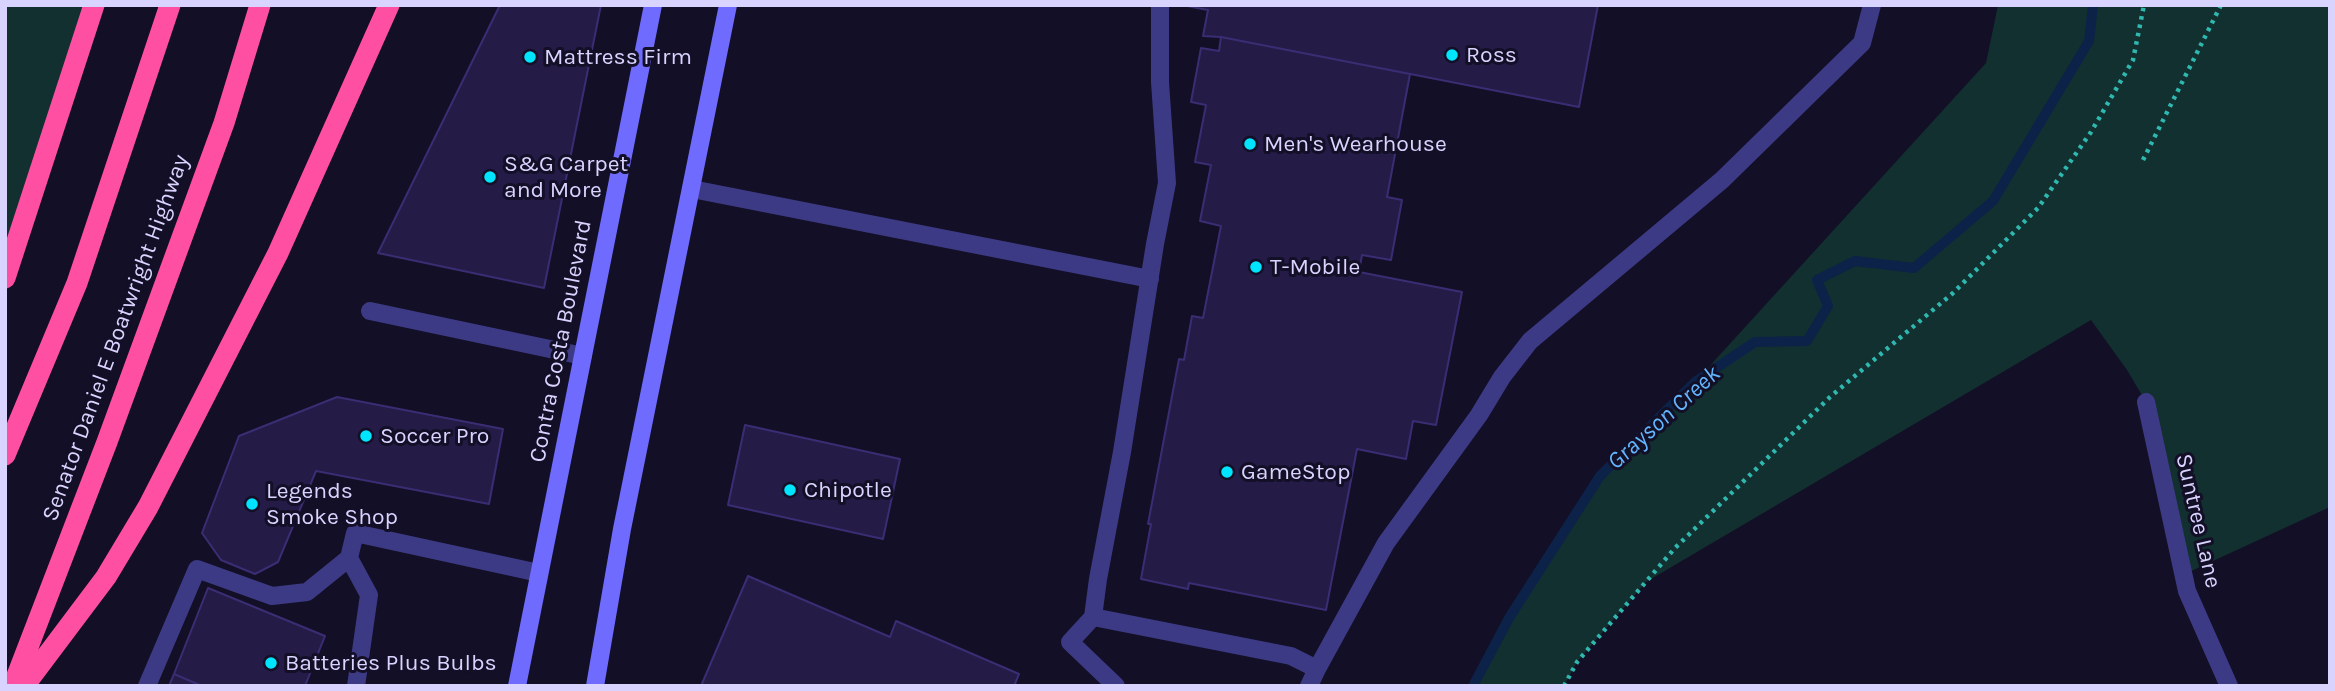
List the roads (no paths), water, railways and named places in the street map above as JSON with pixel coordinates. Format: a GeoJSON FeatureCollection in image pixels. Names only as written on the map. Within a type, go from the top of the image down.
{"type":"FeatureCollection","features":[{"type":"Feature","properties":{"kind":"highway"},"geometry":{"type":"LineString","coordinates":[[5,278],[94,5]]}},
{"type":"Feature","properties":{"kind":"highway"},"geometry":{"type":"LineString","coordinates":[[5,455],[77,283],[170,5]]}},
{"type":"Feature","properties":{"kind":"highway","name":"Senator Daniel E Boatwright Highway"},"geometry":{"type":"LineString","coordinates":[[13,686],[107,442],[224,123],[260,5]]}},
{"type":"Feature","properties":{"kind":"highway"},"geometry":{"type":"LineString","coordinates":[[24,686],[106,577],[148,507],[278,253],[389,5]]}},
{"type":"Feature","properties":{"kind":"main road","name":"Contra Costa Boulevard"},"geometry":{"type":"LineString","coordinates":[[517,686],[653,5]]}},
{"type":"Feature","properties":{"kind":"main road"},"geometry":{"type":"LineString","coordinates":[[595,686],[622,529],[729,5]]}},
{"type":"Feature","properties":{"kind":"street"},"geometry":{"type":"LineString","coordinates":[[1116,686],[1070,642],[1093,617],[1167,183],[1160,82],[1160,5]]}},
{"type":"Feature","properties":{"kind":"street"},"geometry":{"type":"LineString","coordinates":[[1309,686],[1385,543],[1530,341],[1722,180],[1862,43],[1872,5]]}},
{"type":"Feature","properties":{"kind":"street"},"geometry":{"type":"LineString","coordinates":[[692,189],[1150,279]]}},
{"type":"Feature","properties":{"kind":"street"},"geometry":{"type":"LineString","coordinates":[[370,311],[583,356]]}},
{"type":"Feature","properties":{"kind":"street","name":"Suntree Lane"},"geometry":{"type":"LineString","coordinates":[[2146,402],[2187,591],[2229,686]]}},
{"type":"Feature","properties":{"kind":"street"},"geometry":{"type":"LineString","coordinates":[[147,686],[197,569],[272,596],[307,592],[349,558],[355,533],[539,573]]}},
{"type":"Feature","properties":{"kind":"street"},"geometry":{"type":"LineString","coordinates":[[349,558],[369,595],[356,686]]}},
{"type":"Feature","properties":{"kind":"street"},"geometry":{"type":"LineString","coordinates":[[1093,617],[1291,656],[1317,668]]}},
{"type":"Feature","properties":{"kind":"waterway","name":"Grayson Creek"},"geometry":{"type":"LineString","coordinates":[[1473,686],[1509,618],[1600,476],[1695,382],[1755,342],[1807,341],[1828,306],[1817,280],[1855,261],[1914,268],[1993,201],[2089,41],[2093,5]]}},
{"type":"Feature","properties":{"kind":"place","name":"Ross"},"geometry":{"type":"Point","coordinates":[1452,55]}},
{"type":"Feature","properties":{"kind":"place","name":"Mattress Firm"},"geometry":{"type":"Point","coordinates":[530,57]}},
{"type":"Feature","properties":{"kind":"place","name":"Men's Wearhouse"},"geometry":{"type":"Point","coordinates":[1250,144]}},
{"type":"Feature","properties":{"kind":"place","name":"S&G Carpet and More"},"geometry":{"type":"Point","coordinates":[490,177]}},
{"type":"Feature","properties":{"kind":"place","name":"T-Mobile"},"geometry":{"type":"Point","coordinates":[1256,267]}},
{"type":"Feature","properties":{"kind":"place","name":"Soccer Pro"},"geometry":{"type":"Point","coordinates":[366,436]}},
{"type":"Feature","properties":{"kind":"place","name":"GameStop"},"geometry":{"type":"Point","coordinates":[1227,472]}},
{"type":"Feature","properties":{"kind":"place","name":"Chipotle"},"geometry":{"type":"Point","coordinates":[790,490]}},
{"type":"Feature","properties":{"kind":"place","name":"Legends Smoke Shop"},"geometry":{"type":"Point","coordinates":[252,504]}},
{"type":"Feature","properties":{"kind":"place","name":"Batteries Plus Bulbs"},"geometry":{"type":"Point","coordinates":[271,663]}}]}
